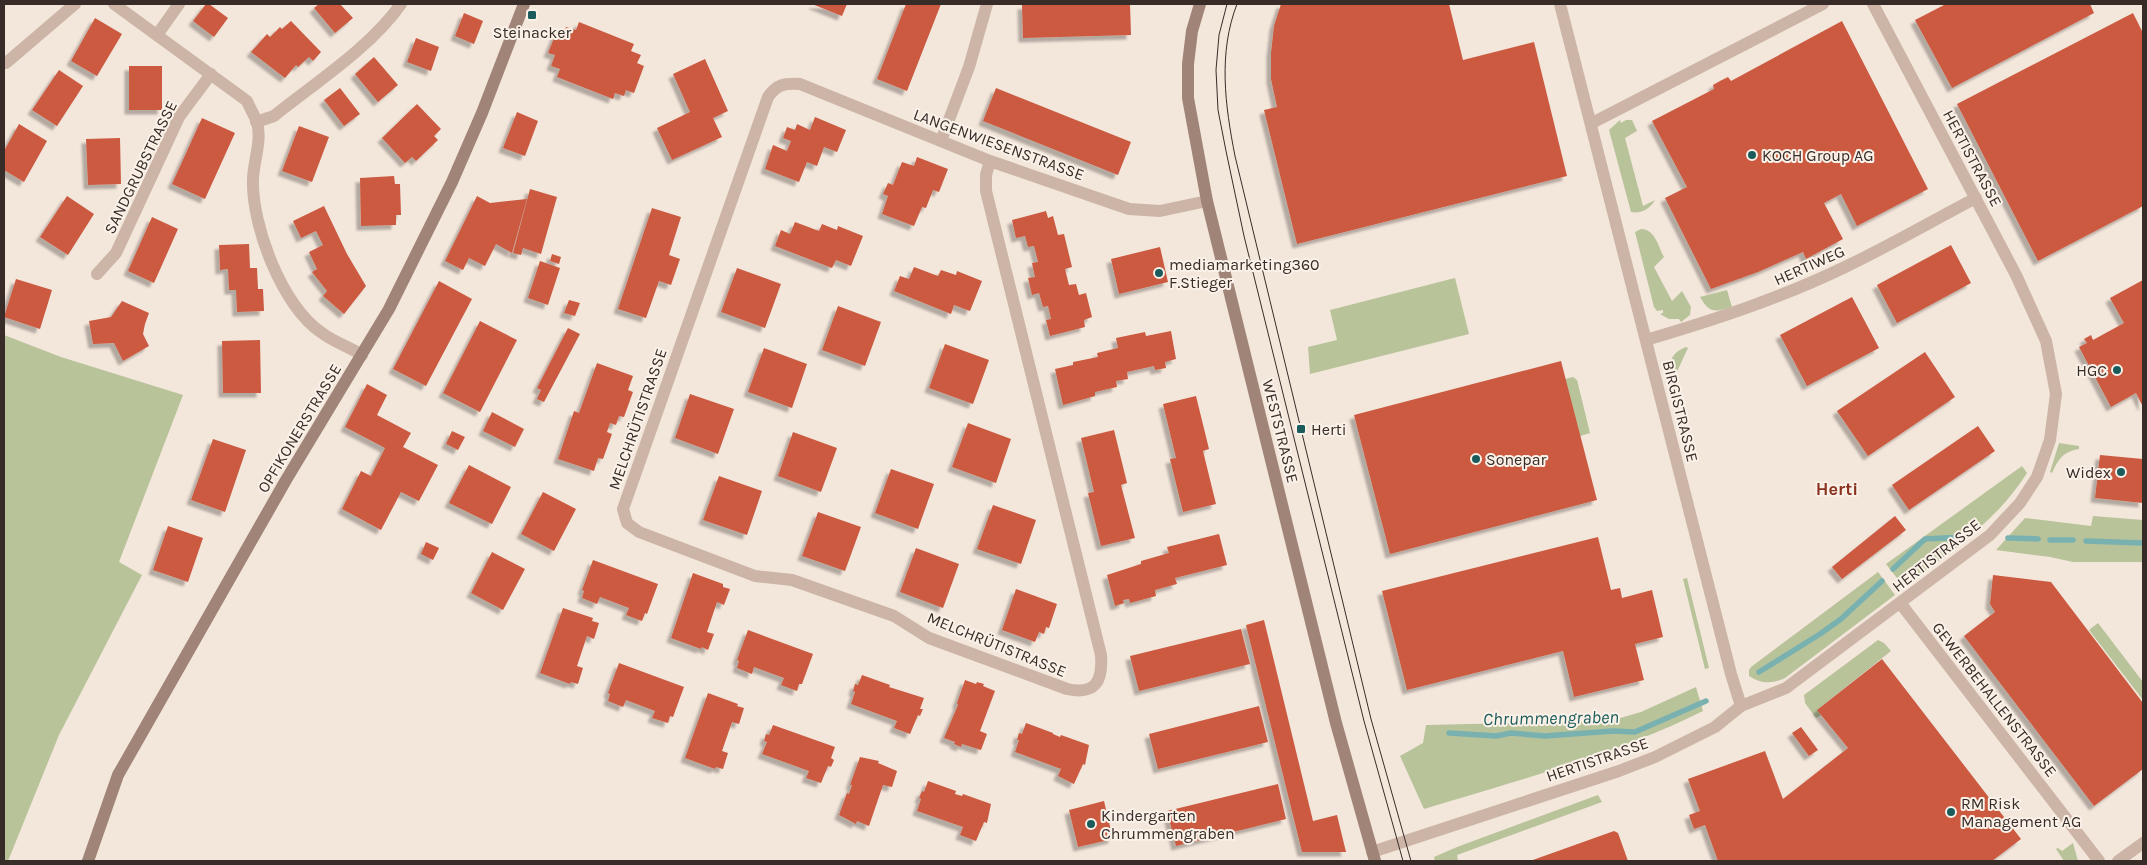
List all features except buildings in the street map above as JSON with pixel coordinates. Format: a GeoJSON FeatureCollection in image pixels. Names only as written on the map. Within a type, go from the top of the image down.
{"type":"FeatureCollection","features":[{"type":"Feature","properties":{"kind":"street"},"geometry":{"type":"LineString","coordinates":[[6,63],[76,4]]}},
{"type":"Feature","properties":{"kind":"street"},"geometry":{"type":"LineString","coordinates":[[114,4],[247,101],[256,122],[259,136],[253,178],[255,209],[278,279],[295,306],[321,333],[362,355]]}},
{"type":"Feature","properties":{"kind":"street"},"geometry":{"type":"LineString","coordinates":[[157,35],[180,4]]}},
{"type":"Feature","properties":{"kind":"street"},"geometry":{"type":"LineString","coordinates":[[256,122],[274,116],[367,42],[390,19],[401,4]]}},
{"type":"Feature","properties":{"kind":"street","name":"OPFIKONERSTRASSE"},"geometry":{"type":"LineString","coordinates":[[88,861],[118,775],[286,480],[389,309],[452,182],[482,113],[524,4]]}},
{"type":"Feature","properties":{"kind":"street"},"geometry":{"type":"LineString","coordinates":[[941,140],[969,67],[987,4]]}},
{"type":"Feature","properties":{"kind":"street","name":"WESTSTRASSE"},"geometry":{"type":"LineString","coordinates":[[1200,4],[1192,31],[1188,64],[1188,98],[1207,201],[1336,723],[1373,856]]}},
{"type":"Feature","properties":{"kind":"street","name":"BIRGISTRASSE"},"geometry":{"type":"LineString","coordinates":[[1560,4],[1592,123],[1731,674],[1741,706]]}},
{"type":"Feature","properties":{"kind":"street"},"geometry":{"type":"LineString","coordinates":[[1592,123],[1823,4]]}},
{"type":"Feature","properties":{"kind":"street","name":"HERTISTRASSE"},"geometry":{"type":"LineString","coordinates":[[1373,856],[1655,757],[1715,728],[1741,706],[1786,688],[1901,604],[1990,535],[2020,503],[2037,476],[2050,440],[2056,394],[2046,341],[2016,274],[1873,4]]}},
{"type":"Feature","properties":{"kind":"street","name":"SANDGRUBSTRASSE"},"geometry":{"type":"LineString","coordinates":[[97,274],[116,253],[179,117],[211,74]]}},
{"type":"Feature","properties":{"kind":"street","name":"LANGENWIESENSTRASSE"},"geometry":{"type":"LineString","coordinates":[[784,83],[800,84],[990,160],[1108,203],[1135,210],[1169,210],[1207,201]]}},
{"type":"Feature","properties":{"kind":"street","name":"MELCHRÜTISTRASSE"},"geometry":{"type":"LineString","coordinates":[[784,83],[774,89],[768,97],[668,376],[623,509],[627,523],[639,532],[755,576],[792,580],[894,616],[929,638],[1067,689],[1080,692],[1090,689],[1100,678],[1102,669],[1101,655],[986,191],[986,175],[990,160]]}},
{"type":"Feature","properties":{"kind":"street","name":"HERTIWEG"},"geometry":{"type":"LineString","coordinates":[[1646,340],[1705,322],[1785,293],[1845,267],[1976,198]]}},
{"type":"Feature","properties":{"kind":"street","name":"GEWERBEHALLENSTRASSE"},"geometry":{"type":"LineString","coordinates":[[1901,604],[2099,861]]}},
{"type":"Feature","properties":{"kind":"street"},"geometry":{"type":"LineString","coordinates":[[2118,861],[2143,843]]}},
{"type":"Feature","properties":{"kind":"green space"},"geometry":{"type":"Polygon","coordinates":[[[1620,120],[1621,123],[1626,120],[1632,120],[1637,131],[1625,138],[1643,206],[1655,200],[1648,208],[1638,212],[1631,212],[1609,130],[1620,120]]]}},
{"type":"Feature","properties":{"kind":"green space"},"geometry":{"type":"Polygon","coordinates":[[[1641,229],[1650,232],[1658,243],[1664,257],[1654,267],[1672,301],[1682,291],[1691,307],[1690,315],[1681,322],[1679,319],[1669,319],[1660,314],[1663,313],[1663,310],[1657,311],[1654,307],[1635,232],[1641,229]]]}},
{"type":"Feature","properties":{"kind":"green space"},"geometry":{"type":"Polygon","coordinates":[[[1455,278],[1469,334],[1310,374],[1308,347],[1337,340],[1330,310],[1455,278]]]}},
{"type":"Feature","properties":{"kind":"green space"},"geometry":{"type":"Polygon","coordinates":[[[1727,290],[1732,307],[1726,309],[1717,311],[1710,309],[1700,297],[1727,290]]]}},
{"type":"Feature","properties":{"kind":"green space"},"geometry":{"type":"Polygon","coordinates":[[[4,335],[61,357],[183,395],[119,562],[142,575],[59,735],[8,861],[4,861],[4,335]]]}},
{"type":"Feature","properties":{"kind":"green space"},"geometry":{"type":"Polygon","coordinates":[[[1686,347],[1688,348],[1673,380],[1670,369],[1671,360],[1676,353],[1686,347]]]}},
{"type":"Feature","properties":{"kind":"green space"},"geometry":{"type":"Polygon","coordinates":[[[1573,377],[1577,380],[1590,433],[1580,436],[1565,379],[1573,377]]]}},
{"type":"Feature","properties":{"kind":"green space"},"geometry":{"type":"Polygon","coordinates":[[[2059,443],[2079,446],[2079,449],[2062,456],[2052,473],[2050,472],[2059,443]]]}},
{"type":"Feature","properties":{"kind":"green space"},"geometry":{"type":"Polygon","coordinates":[[[2022,466],[2027,473],[2001,507],[1971,536],[1904,587],[1886,564],[2022,466]]]}},
{"type":"Feature","properties":{"kind":"green space"},"geometry":{"type":"Polygon","coordinates":[[[2093,516],[2143,520],[2143,562],[2073,562],[1996,550],[2025,518],[2091,526],[2093,516]]]}},
{"type":"Feature","properties":{"kind":"green space"},"geometry":{"type":"Polygon","coordinates":[[[1878,572],[1895,595],[1785,678],[1767,682],[1758,681],[1749,676],[1751,667],[1878,572]]]}},
{"type":"Feature","properties":{"kind":"green space"},"geometry":{"type":"Polygon","coordinates":[[[1687,578],[1709,668],[1705,669],[1683,579],[1687,578]]]}},
{"type":"Feature","properties":{"kind":"green space"},"geometry":{"type":"Polygon","coordinates":[[[2098,623],[2143,682],[2143,700],[2089,630],[2098,623]]]}},
{"type":"Feature","properties":{"kind":"green space"},"geometry":{"type":"Polygon","coordinates":[[[1878,640],[1884,643],[1891,651],[1818,709],[1821,715],[1816,718],[1805,703],[1804,695],[1878,640]]]}},
{"type":"Feature","properties":{"kind":"green space"},"geometry":{"type":"Polygon","coordinates":[[[1696,687],[1703,711],[1669,727],[1566,766],[1424,809],[1400,756],[1423,743],[1426,725],[1610,721],[1641,712],[1696,687]]]}},
{"type":"Feature","properties":{"kind":"green space"},"geometry":{"type":"Polygon","coordinates":[[[1598,795],[1602,802],[1457,855],[1458,861],[1435,861],[1434,857],[1457,847],[1598,795]]]}},
{"type":"Feature","properties":{"kind":"green space"},"geometry":{"type":"Polygon","coordinates":[[[2073,843],[2078,861],[2064,861],[2056,849],[2058,848],[2062,851],[2073,843]]]}},
{"type":"Feature","properties":{"kind":"waterway","name":"Chrummengraben"},"geometry":{"type":"LineString","coordinates":[[1893,569],[1925,539],[1964,537]]}},
{"type":"Feature","properties":{"kind":"waterway","name":"Chrummengraben"},"geometry":{"type":"LineString","coordinates":[[2008,538],[2038,539]]}},
{"type":"Feature","properties":{"kind":"waterway","name":"Chrummengraben"},"geometry":{"type":"LineString","coordinates":[[2050,540],[2073,540]]}},
{"type":"Feature","properties":{"kind":"waterway","name":"Chrummengraben"},"geometry":{"type":"LineString","coordinates":[[2086,541],[2143,543]]}},
{"type":"Feature","properties":{"kind":"waterway","name":"Chrummengraben"},"geometry":{"type":"LineString","coordinates":[[1759,672],[1841,619],[1882,581]]}},
{"type":"Feature","properties":{"kind":"waterway","name":"Chrummengraben"},"geometry":{"type":"LineString","coordinates":[[1449,733],[1496,736],[1511,733],[1545,736],[1613,731],[1635,732],[1706,701]]}},
{"type":"Feature","properties":{"kind":"tram line"},"geometry":{"type":"LineString","coordinates":[[1227,4],[1219,35],[1216,70],[1218,110],[1226,151],[1244,236],[1364,721],[1403,861]]}},
{"type":"Feature","properties":{"kind":"tram line"},"geometry":{"type":"LineString","coordinates":[[1237,4],[1227,41],[1225,60],[1228,118],[1235,156],[1371,719],[1411,861]]}},
{"type":"Feature","properties":{"kind":"place","name":"Steinacker"},"geometry":{"type":"Point","coordinates":[532,15]}},
{"type":"Feature","properties":{"kind":"place","name":"KOCH Group AG"},"geometry":{"type":"Point","coordinates":[1752,155]}},
{"type":"Feature","properties":{"kind":"place","name":"mediamarketing360 F.Stieger"},"geometry":{"type":"Point","coordinates":[1159,273]}},
{"type":"Feature","properties":{"kind":"place","name":"HGC"},"geometry":{"type":"Point","coordinates":[2117,370]}},
{"type":"Feature","properties":{"kind":"place","name":"Herti"},"geometry":{"type":"Point","coordinates":[1301,429]}},
{"type":"Feature","properties":{"kind":"place","name":"Sonepar"},"geometry":{"type":"Point","coordinates":[1476,459]}},
{"type":"Feature","properties":{"kind":"place","name":"Widex"},"geometry":{"type":"Point","coordinates":[2121,472]}},
{"type":"Feature","properties":{"kind":"place","name":"RM Risk Management AG"},"geometry":{"type":"Point","coordinates":[1951,812]}},
{"type":"Feature","properties":{"kind":"place","name":"Kindergarten Chrummengraben"},"geometry":{"type":"Point","coordinates":[1091,824]}},
{"type":"Feature","properties":{"kind":"district","name":"Herti"},"geometry":{"type":"Point","coordinates":[1837,489]}}]}
